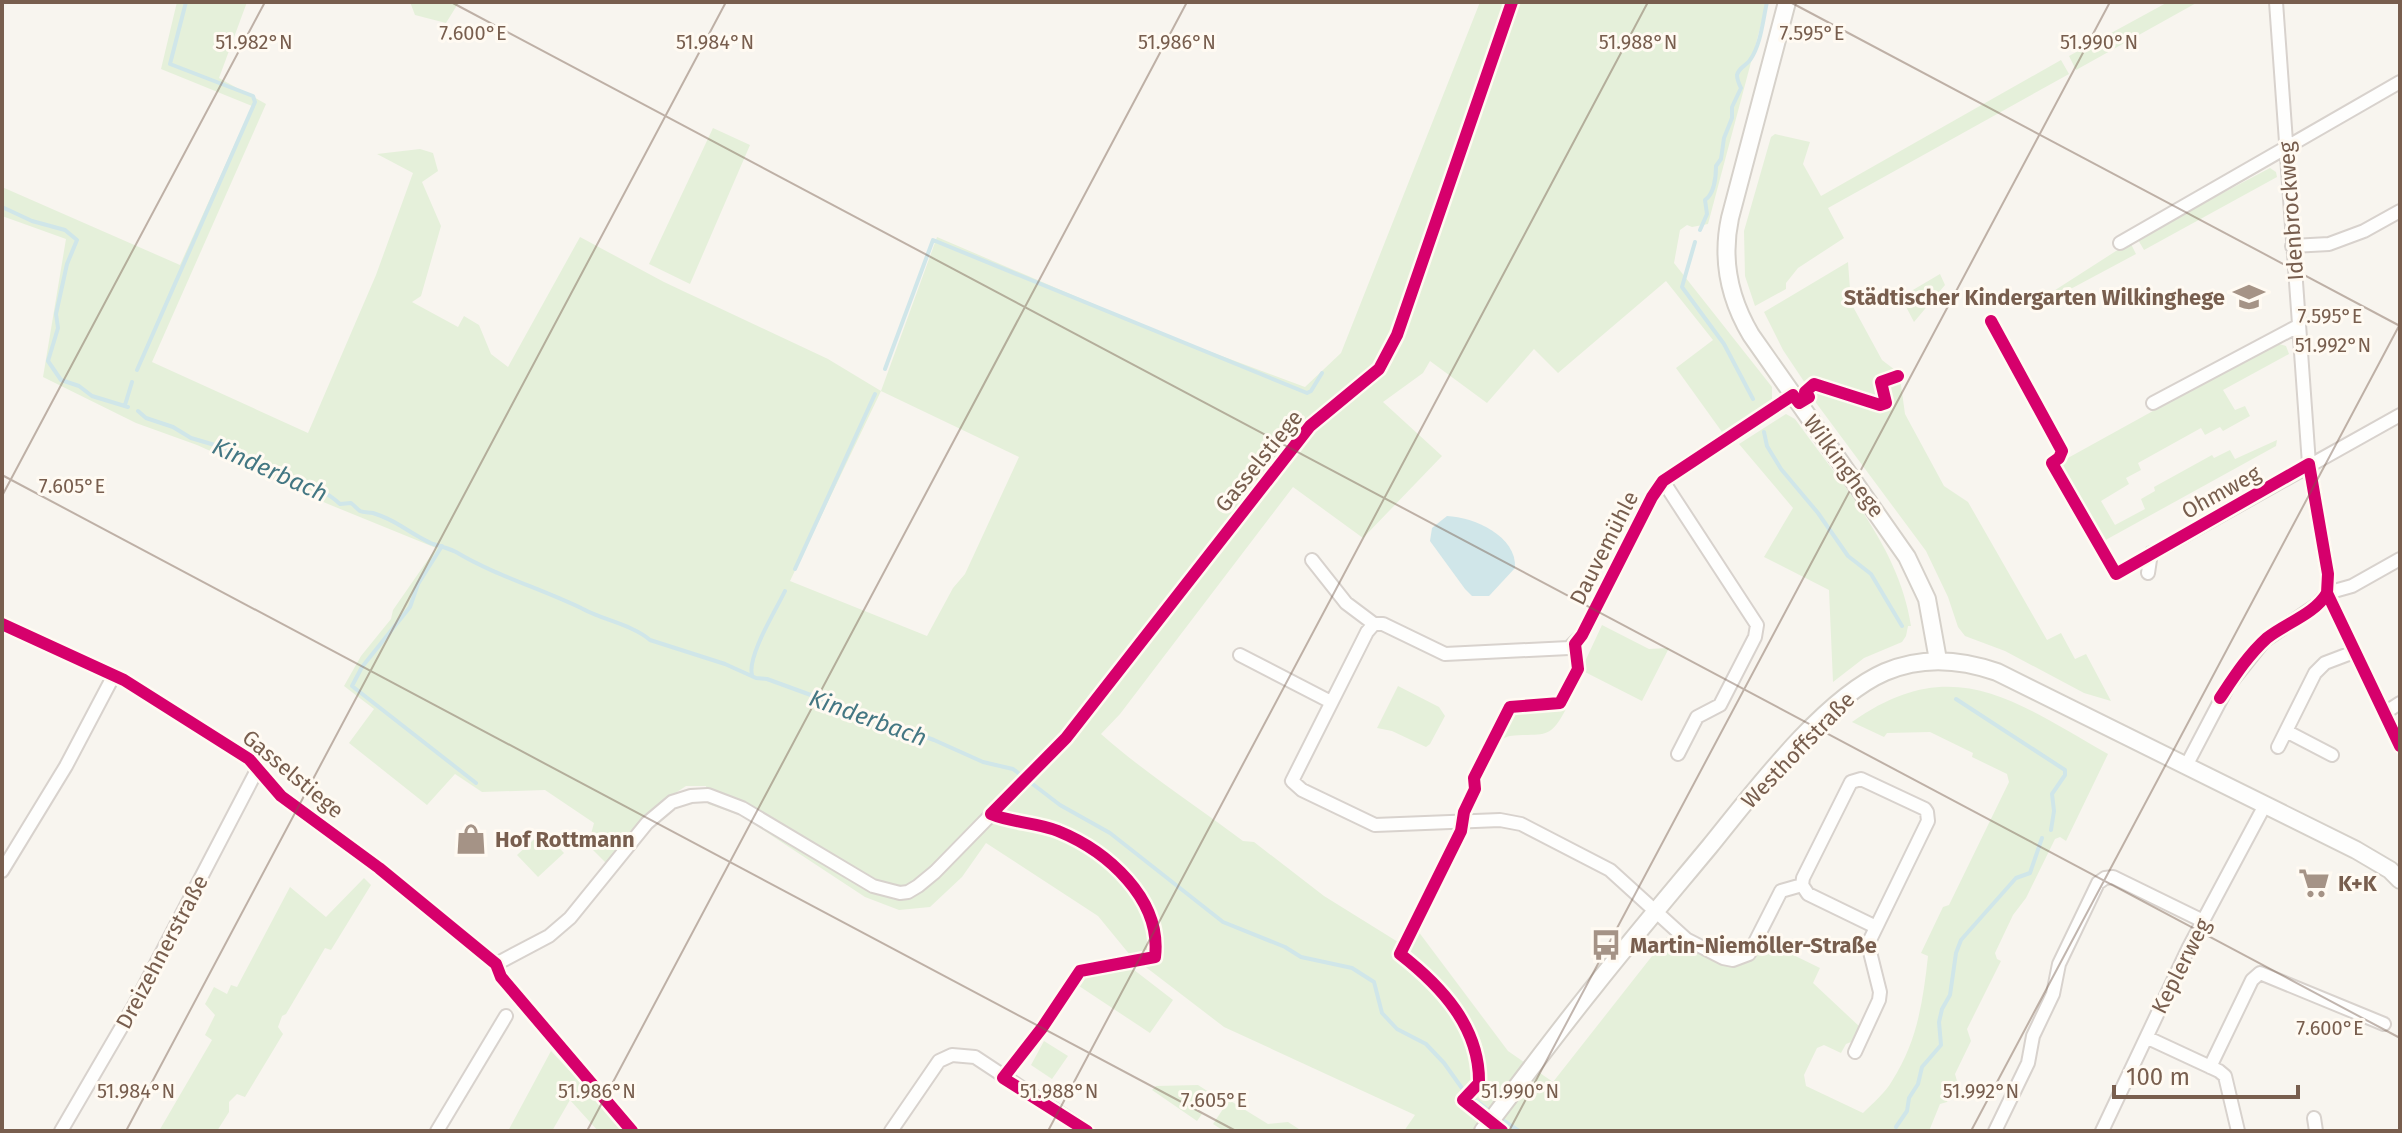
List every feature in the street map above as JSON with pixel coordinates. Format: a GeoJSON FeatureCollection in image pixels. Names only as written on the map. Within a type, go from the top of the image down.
{"type":"FeatureCollection","features":[{"type":"Feature","properties":{"kind":"street","name":"Gasselstiege"},"geometry":{"type":"LineString","coordinates":[[2,624],[114,675],[249,759],[281,796],[379,868],[496,964],[549,936],[570,918],[647,823],[672,802],[691,796],[708,795],[742,808],[873,886],[908,892],[935,872],[1066,738],[1310,426],[1379,369],[1397,335],[1512,2]]}},
{"type":"Feature","properties":{"kind":"street","name":"Wilkinghege"},"geometry":{"type":"LineString","coordinates":[[1787,2],[1730,218],[1725,262],[1731,293],[1743,321],[1885,522],[1916,572],[1930,611],[1938,660]]}},
{"type":"Feature","properties":{"kind":"street","name":"Idenbrockweg"},"geometry":{"type":"LineString","coordinates":[[2276,2],[2309,464],[2328,574],[2327,593],[2400,746]]}},
{"type":"Feature","properties":{"kind":"street"},"geometry":{"type":"LineString","coordinates":[[2120,243],[2400,82]]}},
{"type":"Feature","properties":{"kind":"street"},"geometry":{"type":"LineString","coordinates":[[2292,246],[2329,244],[2364,231],[2400,211]]}},
{"type":"Feature","properties":{"kind":"street"},"geometry":{"type":"LineString","coordinates":[[2153,403],[2298,326]]}},
{"type":"Feature","properties":{"kind":"street","name":"Dauvemühle"},"geometry":{"type":"LineString","coordinates":[[1312,560],[1346,603],[1374,624],[1383,624],[1445,654],[1569,648],[1582,635],[1663,481],[1793,395]]}},
{"type":"Feature","properties":{"kind":"street","name":"Ohmweg"},"geometry":{"type":"LineString","coordinates":[[2130,566],[2400,415]]}},
{"type":"Feature","properties":{"kind":"street","name":"Dauvemühle"},"geometry":{"type":"LineString","coordinates":[[1663,481],[1755,621],[1758,631],[1720,705],[1697,717],[1678,754]]}},
{"type":"Feature","properties":{"kind":"street"},"geometry":{"type":"LineString","coordinates":[[2148,573],[2151,553]]}},
{"type":"Feature","properties":{"kind":"street"},"geometry":{"type":"LineString","coordinates":[[2186,766],[2242,665],[2264,641],[2312,609],[2327,593],[2352,586],[2400,559]]}},
{"type":"Feature","properties":{"kind":"street"},"geometry":{"type":"LineString","coordinates":[[1374,624],[1367,632],[1294,774],[1292,781],[1295,786],[1375,825],[1386,827],[1500,820],[1521,824],[1610,870],[1686,939],[1733,960],[1749,954],[1781,891],[1802,885]]}},
{"type":"Feature","properties":{"kind":"street"},"geometry":{"type":"LineString","coordinates":[[2278,747],[2315,673],[2325,663],[2354,652]]}},
{"type":"Feature","properties":{"kind":"street"},"geometry":{"type":"LineString","coordinates":[[1240,655],[1331,702]]}},
{"type":"Feature","properties":{"kind":"street","name":"Westhoffstraße"},"geometry":{"type":"LineString","coordinates":[[1483,1131],[1599,980],[1782,760],[1838,703],[1886,671],[1938,660],[1997,672],[2356,850],[2390,870],[2400,880]]}},
{"type":"Feature","properties":{"kind":"street"},"geometry":{"type":"LineString","coordinates":[[2,871],[66,766],[114,675]]}},
{"type":"Feature","properties":{"kind":"street"},"geometry":{"type":"LineString","coordinates":[[2386,712],[2400,703]]}},
{"type":"Feature","properties":{"kind":"street"},"geometry":{"type":"LineString","coordinates":[[2286,731],[2332,755]]}},
{"type":"Feature","properties":{"kind":"street","name":"Dreizehnerstraße"},"geometry":{"type":"LineString","coordinates":[[61,1131],[135,1004],[257,770]]}},
{"type":"Feature","properties":{"kind":"street"},"geometry":{"type":"LineString","coordinates":[[1855,1052],[1880,992],[1868,944],[1928,821],[1925,809],[1855,779],[1846,787],[1802,885],[1808,894],[1876,927]]}},
{"type":"Feature","properties":{"kind":"street","name":"Keplerweg"},"geometry":{"type":"LineString","coordinates":[[2102,1131],[2148,1038],[2153,1020],[2265,805]]}},
{"type":"Feature","properties":{"kind":"street"},"geometry":{"type":"LineString","coordinates":[[1995,1131],[2028,1063],[2033,1036],[2053,994],[2059,964],[2098,883],[2113,877],[2203,921]]}},
{"type":"Feature","properties":{"kind":"street"},"geometry":{"type":"LineString","coordinates":[[2210,1067],[2252,980],[2260,973],[2384,1024]]}},
{"type":"Feature","properties":{"kind":"street"},"geometry":{"type":"LineString","coordinates":[[437,1131],[506,1016]]}},
{"type":"Feature","properties":{"kind":"street"},"geometry":{"type":"LineString","coordinates":[[2148,1038],[2225,1076],[2238,1131]]}},
{"type":"Feature","properties":{"kind":"street"},"geometry":{"type":"LineString","coordinates":[[891,1131],[939,1061],[944,1057],[964,1055],[984,1062],[1003,1078],[1087,1131]]}},
{"type":"Feature","properties":{"kind":"green space"},"geometry":{"type":"Polygon","coordinates":[[[177,2],[247,2],[219,78],[266,104],[152,362],[308,433],[376,275],[413,173],[377,154],[420,149],[433,153],[438,171],[422,182],[441,226],[421,296],[412,302],[458,327],[464,316],[479,325],[491,354],[508,367],[580,237],[664,282],[828,359],[881,391],[937,237],[1168,336],[1305,387],[1341,353],[1480,2],[1767,2],[1708,224],[1687,225],[1680,230],[1674,263],[1772,387],[1772,399],[1722,432],[1676,368],[1713,340],[1666,281],[1558,373],[1534,349],[1487,403],[1430,361],[1423,373],[1383,402],[1442,456],[1363,538],[1293,487],[1120,714],[1101,734],[1243,841],[1254,842],[1324,896],[1398,942],[1408,923],[1415,927],[1508,1051],[1553,1082],[1667,937],[1675,938],[1727,965],[1740,965],[1756,954],[1760,955],[1767,942],[1820,968],[1813,983],[1861,1028],[1856,1040],[1846,1044],[1841,1053],[1824,1045],[1817,1048],[1804,1075],[1806,1086],[1863,1113],[1879,1098],[1901,1066],[1918,1021],[1924,989],[1928,956],[1921,953],[1943,907],[1949,905],[2009,782],[2007,774],[1930,732],[1887,733],[1884,737],[1852,722],[1888,701],[1922,689],[1953,687],[1983,692],[2013,702],[2108,754],[2066,841],[2060,837],[2055,839],[2026,898],[2013,915],[1995,953],[2001,961],[1967,1029],[1971,1041],[1955,1074],[1957,1081],[1947,1102],[1940,1104],[1929,1131],[1404,1131],[1415,1115],[1224,1027],[1130,955],[1098,916],[986,843],[962,877],[930,907],[899,910],[865,897],[742,816],[708,804],[706,786],[686,786],[653,808],[607,864],[588,845],[594,823],[545,790],[482,792],[455,774],[427,805],[349,743],[374,709],[344,686],[361,656],[391,619],[393,610],[436,548],[197,445],[136,423],[43,377],[66,239],[2,216],[2,187],[180,265],[252,106],[161,69],[177,2]],[[881,391],[790,581],[927,636],[953,588],[965,574],[1019,457],[881,391]]]}},
{"type":"Feature","properties":{"kind":"green space"},"geometry":{"type":"Polygon","coordinates":[[[410,2],[459,2],[446,23],[415,15],[410,2]]]}},
{"type":"Feature","properties":{"kind":"green space"},"geometry":{"type":"Polygon","coordinates":[[[2168,2],[2198,2],[2076,70],[2069,56],[2168,2]]]}},
{"type":"Feature","properties":{"kind":"green space"},"geometry":{"type":"Polygon","coordinates":[[[2061,60],[2069,74],[1828,208],[1844,238],[1798,268],[1786,283],[1786,289],[1755,306],[1745,276],[1744,231],[1771,137],[1775,134],[1810,142],[1803,164],[1821,196],[2061,60]]]}},
{"type":"Feature","properties":{"kind":"green space"},"geometry":{"type":"Polygon","coordinates":[[[713,128],[750,145],[690,284],[649,264],[713,128]]]}},
{"type":"Feature","properties":{"kind":"green space"},"geometry":{"type":"Polygon","coordinates":[[[2270,168],[2277,177],[2144,250],[2137,238],[2270,168]]]}},
{"type":"Feature","properties":{"kind":"green space"},"geometry":{"type":"Polygon","coordinates":[[[2130,242],[2136,254],[2050,300],[2037,306],[2035,303],[2130,242]]]}},
{"type":"Feature","properties":{"kind":"green space"},"geometry":{"type":"Polygon","coordinates":[[[1848,262],[1851,303],[1882,360],[1900,378],[1905,414],[1944,486],[1968,502],[2047,640],[2061,633],[2075,659],[2086,654],[2111,701],[2084,693],[2005,651],[1965,636],[1958,627],[1948,597],[1926,551],[1808,392],[1818,384],[1807,386],[1783,350],[1764,312],[1848,262]]]}},
{"type":"Feature","properties":{"kind":"green space"},"geometry":{"type":"Polygon","coordinates":[[[1940,274],[1945,285],[1914,322],[1901,297],[1940,274]]]}},
{"type":"Feature","properties":{"kind":"green space"},"geometry":{"type":"Polygon","coordinates":[[[2276,343],[2286,346],[2289,354],[2223,390],[2235,410],[2245,406],[2250,416],[2223,431],[2220,427],[2205,435],[2201,428],[2138,463],[2141,470],[2126,478],[2129,484],[2101,501],[2115,525],[2145,509],[2141,499],[2155,491],[2154,487],[2212,455],[2214,458],[2230,450],[2235,459],[2277,440],[2276,446],[2102,542],[2057,464],[2276,343]]]}},
{"type":"Feature","properties":{"kind":"green space"},"geometry":{"type":"Polygon","coordinates":[[[1786,414],[1795,419],[1881,542],[1904,597],[1911,626],[1908,626],[1902,642],[1864,658],[1833,682],[1829,590],[1764,557],[1793,508],[1739,444],[1786,414]]]}},
{"type":"Feature","properties":{"kind":"green space"},"geometry":{"type":"Polygon","coordinates":[[[1602,625],[1649,649],[1669,648],[1642,701],[1581,670],[1602,625]]]}},
{"type":"Feature","properties":{"kind":"green space"},"geometry":{"type":"Polygon","coordinates":[[[1398,686],[1439,707],[1445,716],[1426,747],[1392,731],[1377,728],[1398,686]]]}},
{"type":"Feature","properties":{"kind":"green space"},"geometry":{"type":"Polygon","coordinates":[[[1567,707],[1550,731],[1538,735],[1510,736],[1493,744],[1512,708],[1567,707]]]}},
{"type":"Feature","properties":{"kind":"green space"},"geometry":{"type":"Polygon","coordinates":[[[543,831],[564,853],[538,877],[517,855],[543,831]]]}},
{"type":"Feature","properties":{"kind":"green space"},"geometry":{"type":"Polygon","coordinates":[[[364,878],[371,885],[331,950],[325,948],[282,1016],[278,1027],[283,1034],[245,1097],[237,1094],[229,1102],[229,1112],[217,1131],[159,1131],[212,1040],[205,1035],[215,1015],[205,1004],[214,987],[227,994],[231,985],[237,987],[290,887],[326,917],[364,878]]]}},
{"type":"Feature","properties":{"kind":"green space"},"geometry":{"type":"Polygon","coordinates":[[[1129,966],[1173,1000],[1150,1033],[1079,986],[1086,974],[1129,966]]]}},
{"type":"Feature","properties":{"kind":"green space"},"geometry":{"type":"Polygon","coordinates":[[[1044,1041],[1068,1056],[1052,1079],[1031,1065],[1044,1041]]]}},
{"type":"Feature","properties":{"kind":"green space"},"geometry":{"type":"Polygon","coordinates":[[[551,1051],[626,1131],[598,1131],[570,1100],[552,1131],[508,1131],[551,1051]]]}},
{"type":"Feature","properties":{"kind":"green space"},"geometry":{"type":"Polygon","coordinates":[[[1198,1085],[1212,1094],[1206,1104],[1199,1100],[1193,1108],[1202,1114],[1197,1121],[1152,1090],[1156,1086],[1198,1085]]]}},
{"type":"Feature","properties":{"kind":"green space"},"geometry":{"type":"Polygon","coordinates":[[[1229,1100],[1268,1124],[1288,1122],[1302,1131],[1224,1131],[1213,1124],[1229,1100]]]}},
{"type":"Feature","properties":{"kind":"shaded area"},"geometry":{"type":"Polygon","coordinates":[[[1447,516],[1481,524],[1509,547],[1515,568],[1489,596],[1472,596],[1430,541],[1432,528],[1447,516]]]}},
{"type":"Feature","properties":{"kind":"waterway"},"geometry":{"type":"LineString","coordinates":[[137,370],[255,102],[253,96],[170,64],[186,2]]}},
{"type":"Feature","properties":{"kind":"waterway"},"geometry":{"type":"LineString","coordinates":[[1700,230],[1707,214],[1705,200],[1712,190],[1716,166],[1721,159],[1724,138],[1732,118],[1732,107],[1741,88],[1737,75],[1757,47],[1767,2]]}},
{"type":"Feature","properties":{"kind":"waterway","name":"Kinderbach"},"geometry":{"type":"LineString","coordinates":[[2,207],[32,221],[65,230],[77,240],[67,264],[56,314],[58,328],[48,361],[61,380],[79,386],[92,396],[128,407]]}},
{"type":"Feature","properties":{"kind":"waterway"},"geometry":{"type":"LineString","coordinates":[[885,369],[933,240],[1307,393],[1322,373]]}},
{"type":"Feature","properties":{"kind":"waterway"},"geometry":{"type":"LineString","coordinates":[[1695,242],[1682,287],[1724,344],[1753,399]]}},
{"type":"Feature","properties":{"kind":"waterway"},"geometry":{"type":"LineString","coordinates":[[125,405],[132,382]]}},
{"type":"Feature","properties":{"kind":"waterway"},"geometry":{"type":"LineString","coordinates":[[795,569],[875,394]]}},
{"type":"Feature","properties":{"kind":"waterway","name":"Kinderbach"},"geometry":{"type":"LineString","coordinates":[[138,411],[146,418],[173,427],[191,438],[225,448],[242,462],[262,464],[288,481],[309,485],[340,504],[351,503],[360,511],[384,517],[430,543],[627,626],[650,640],[934,740],[983,762],[1013,769],[1060,805],[1110,833],[1223,922],[1285,947],[1301,957],[1352,968],[1374,982],[1382,1013],[1397,1029],[1426,1044],[1464,1091],[1491,1112]]}},
{"type":"Feature","properties":{"kind":"waterway"},"geometry":{"type":"LineString","coordinates":[[1764,432],[1767,446],[1781,469],[1818,513],[1848,556],[1871,574],[1902,626]]}},
{"type":"Feature","properties":{"kind":"waterway"},"geometry":{"type":"LineString","coordinates":[[442,546],[418,584],[410,607],[362,667],[352,686],[476,783]]}},
{"type":"Feature","properties":{"kind":"waterway"},"geometry":{"type":"LineString","coordinates":[[752,675],[758,645],[785,591]]}},
{"type":"Feature","properties":{"kind":"waterway"},"geometry":{"type":"LineString","coordinates":[[1956,699],[2065,770],[2052,794],[2054,811],[2051,830]]}},
{"type":"Feature","properties":{"kind":"waterway"},"geometry":{"type":"LineString","coordinates":[[1896,1127],[1907,1111],[1922,1067],[1941,1045],[1939,1022],[1950,995],[1961,940],[2016,878],[2030,873],[2042,838]]}},
{"type":"Feature","properties":{"kind":"waterway","name":"Kinderbach"},"geometry":{"type":"LineString","coordinates":[[1498,1117],[1519,1131]]}},
{"type":"Feature","properties":{"kind":"cycle path"},"geometry":{"type":"LineString","coordinates":[[1087,1131],[1003,1078],[1042,1028],[1080,971],[1155,957],[1155,936],[1150,916],[1128,880],[1095,851],[1058,831],[991,814],[1066,738],[1310,426],[1379,369],[1397,335],[1512,2]]}},
{"type":"Feature","properties":{"kind":"cycle path"},"geometry":{"type":"LineString","coordinates":[[1991,321],[2062,451],[2052,463],[2116,574],[2309,464],[2328,574],[2327,593],[2400,746]]}},
{"type":"Feature","properties":{"kind":"cycle path"},"geometry":{"type":"LineString","coordinates":[[1502,1131],[1463,1100],[1479,1083],[1478,1063],[1465,1026],[1443,994],[1400,954],[1461,831],[1464,812],[1475,789],[1474,778],[1510,707],[1560,703],[1578,669],[1575,644],[1663,481],[1793,395],[1799,403],[1809,397],[1805,392],[1814,384],[1880,405],[1886,403],[1881,382],[1898,376]]}},
{"type":"Feature","properties":{"kind":"cycle path"},"geometry":{"type":"LineString","coordinates":[[2220,698],[2242,666],[2267,638],[2315,607],[2327,593]]}},
{"type":"Feature","properties":{"kind":"cycle path"},"geometry":{"type":"LineString","coordinates":[[2,624],[124,680],[249,759],[281,796],[379,868],[496,964],[501,977],[632,1131]]}},
{"type":"Feature","properties":{"kind":"place","name":"Städtischer Kindergarten Wilkinghege"},"geometry":{"type":"Point","coordinates":[2249,297]}},
{"type":"Feature","properties":{"kind":"place","name":"Hof Rottmann"},"geometry":{"type":"Point","coordinates":[471,839]}},
{"type":"Feature","properties":{"kind":"place","name":"K+K"},"geometry":{"type":"Point","coordinates":[2314,883]}},
{"type":"Feature","properties":{"kind":"place","name":"Martin-Niemöller-Straße"},"geometry":{"type":"Point","coordinates":[1606,945]}}]}
